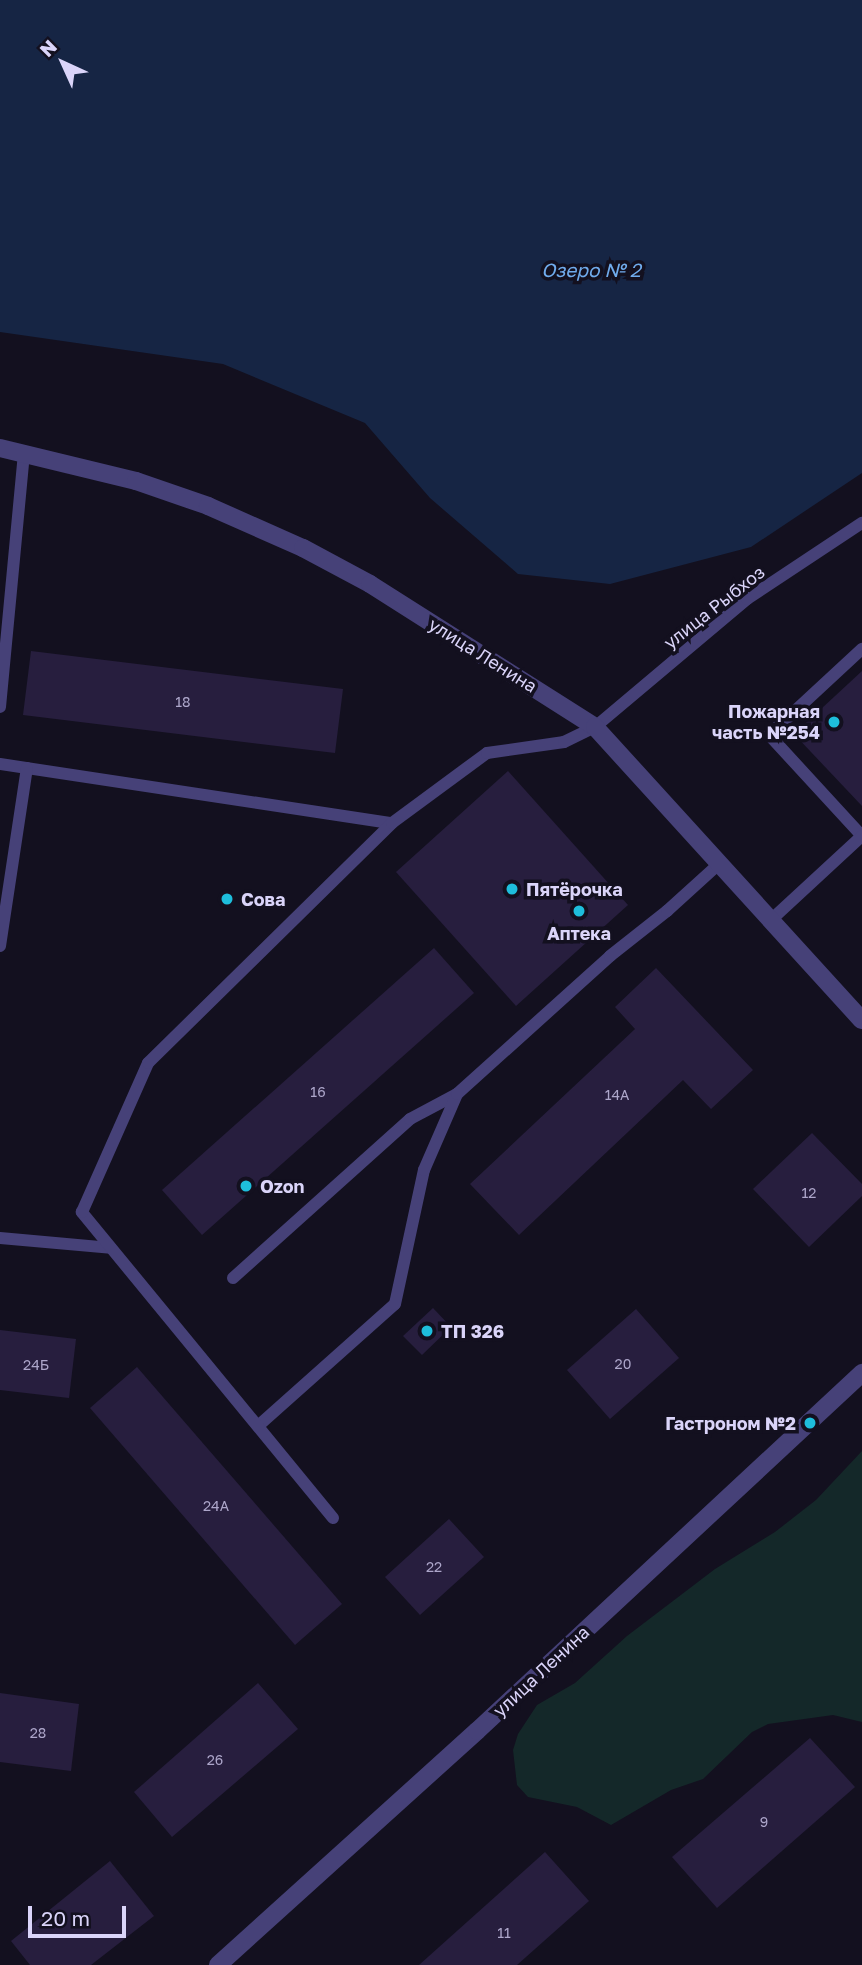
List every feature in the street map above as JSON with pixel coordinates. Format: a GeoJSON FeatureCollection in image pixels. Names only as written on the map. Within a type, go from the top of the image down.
{"type":"FeatureCollection","features":[{"type":"Feature","properties":{"kind":"street","name":"улица Ленина"},"geometry":{"type":"LineString","coordinates":[[0,448],[136,481],[208,506],[303,548],[370,584],[595,726],[862,1020]]}},
{"type":"Feature","properties":{"kind":"street","name":"улица Ленина"},"geometry":{"type":"LineString","coordinates":[[218,1965],[477,1731],[862,1373]]}},
{"type":"Feature","properties":{"kind":"lane"},"geometry":{"type":"LineString","coordinates":[[0,708],[24,452]]}},
{"type":"Feature","properties":{"kind":"lane","name":"улица Рыбхоз"},"geometry":{"type":"LineString","coordinates":[[111,1248],[82,1212],[148,1063],[392,823],[487,753],[564,742],[595,726],[747,599],[862,523]]}},
{"type":"Feature","properties":{"kind":"lane"},"geometry":{"type":"LineString","coordinates":[[772,919],[862,836],[769,735],[862,649]]}},
{"type":"Feature","properties":{"kind":"lane"},"geometry":{"type":"LineString","coordinates":[[0,764],[392,823]]}},
{"type":"Feature","properties":{"kind":"lane"},"geometry":{"type":"LineString","coordinates":[[0,946],[27,768]]}},
{"type":"Feature","properties":{"kind":"lane"},"geometry":{"type":"LineString","coordinates":[[233,1278],[410,1119],[457,1094],[610,956],[667,911],[720,863]]}},
{"type":"Feature","properties":{"kind":"lane"},"geometry":{"type":"LineString","coordinates":[[258,1426],[395,1304],[424,1170],[457,1094]]}},
{"type":"Feature","properties":{"kind":"lane"},"geometry":{"type":"LineString","coordinates":[[0,1238],[111,1248],[333,1518]]}},
{"type":"Feature","properties":{"kind":"green space"},"geometry":{"type":"Polygon","coordinates":[[[862,1451],[862,1722],[833,1715],[768,1724],[752,1732],[703,1779],[671,1790],[611,1825],[577,1807],[528,1797],[517,1785],[513,1750],[518,1734],[537,1705],[575,1683],[627,1636],[715,1569],[775,1532],[816,1500],[862,1451]]]}},
{"type":"Feature","properties":{"kind":"water","name":"Озеро № 2"},"geometry":{"type":"Polygon","coordinates":[[[0,0],[862,0],[862,473],[751,547],[610,584],[518,574],[430,498],[365,423],[223,364],[0,332],[0,0]]]}},
{"type":"Feature","properties":{"kind":"building"},"geometry":{"type":"Polygon","coordinates":[[[31,651],[343,689],[335,753],[23,715],[31,651]]]}},
{"type":"Feature","properties":{"kind":"building"},"geometry":{"type":"Polygon","coordinates":[[[862,671],[862,806],[794,734],[862,671]]]}},
{"type":"Feature","properties":{"kind":"building","name":"Пятёрочка"},"geometry":{"type":"Polygon","coordinates":[[[508,771],[628,905],[516,1006],[396,872],[508,771]]]}},
{"type":"Feature","properties":{"kind":"building"},"geometry":{"type":"Polygon","coordinates":[[[434,948],[474,993],[202,1235],[162,1190],[434,948]]]}},
{"type":"Feature","properties":{"kind":"building"},"geometry":{"type":"Polygon","coordinates":[[[656,968],[753,1070],[711,1109],[683,1080],[519,1235],[470,1184],[635,1029],[615,1007],[656,968]]]}},
{"type":"Feature","properties":{"kind":"building"},"geometry":{"type":"Polygon","coordinates":[[[812,1133],[862,1184],[862,1196],[809,1247],[753,1189],[812,1133]]]}},
{"type":"Feature","properties":{"kind":"building","name":"ТП 326"},"geometry":{"type":"Polygon","coordinates":[[[433,1308],[451,1327],[422,1355],[403,1336],[433,1308]]]}},
{"type":"Feature","properties":{"kind":"building"},"geometry":{"type":"Polygon","coordinates":[[[636,1309],[679,1358],[610,1419],[567,1370],[636,1309]]]}},
{"type":"Feature","properties":{"kind":"building"},"geometry":{"type":"Polygon","coordinates":[[[0,1330],[76,1339],[69,1398],[0,1390],[0,1330]]]}},
{"type":"Feature","properties":{"kind":"building"},"geometry":{"type":"Polygon","coordinates":[[[137,1367],[342,1604],[295,1645],[90,1408],[137,1367]]]}},
{"type":"Feature","properties":{"kind":"building"},"geometry":{"type":"Polygon","coordinates":[[[449,1519],[484,1557],[420,1615],[385,1577],[449,1519]]]}},
{"type":"Feature","properties":{"kind":"building"},"geometry":{"type":"Polygon","coordinates":[[[258,1683],[298,1729],[172,1837],[134,1792],[258,1683]]]}},
{"type":"Feature","properties":{"kind":"building"},"geometry":{"type":"Polygon","coordinates":[[[0,1693],[79,1704],[71,1771],[0,1762],[0,1693]]]}},
{"type":"Feature","properties":{"kind":"building"},"geometry":{"type":"Polygon","coordinates":[[[810,1738],[855,1787],[717,1908],[672,1857],[810,1738]]]}},
{"type":"Feature","properties":{"kind":"building"},"geometry":{"type":"Polygon","coordinates":[[[545,1852],[589,1901],[517,1965],[419,1965],[545,1852]]]}},
{"type":"Feature","properties":{"kind":"building"},"geometry":{"type":"Polygon","coordinates":[[[110,1861],[154,1916],[91,1965],[30,1965],[11,1941],[110,1861]]]}},
{"type":"Feature","properties":{"kind":"place","name":"Пожарная часть №254"},"geometry":{"type":"Point","coordinates":[834,722]}},
{"type":"Feature","properties":{"kind":"place","name":"Пятёрочка"},"geometry":{"type":"Point","coordinates":[512,889]}},
{"type":"Feature","properties":{"kind":"place","name":"Сова"},"geometry":{"type":"Point","coordinates":[227,899]}},
{"type":"Feature","properties":{"kind":"place","name":"Аптека"},"geometry":{"type":"Point","coordinates":[579,911]}},
{"type":"Feature","properties":{"kind":"place","name":"Ozon"},"geometry":{"type":"Point","coordinates":[246,1186]}},
{"type":"Feature","properties":{"kind":"place","name":"ТП 326"},"geometry":{"type":"Point","coordinates":[427,1331]}},
{"type":"Feature","properties":{"kind":"place","name":"Гастроном №2"},"geometry":{"type":"Point","coordinates":[810,1423]}}]}
